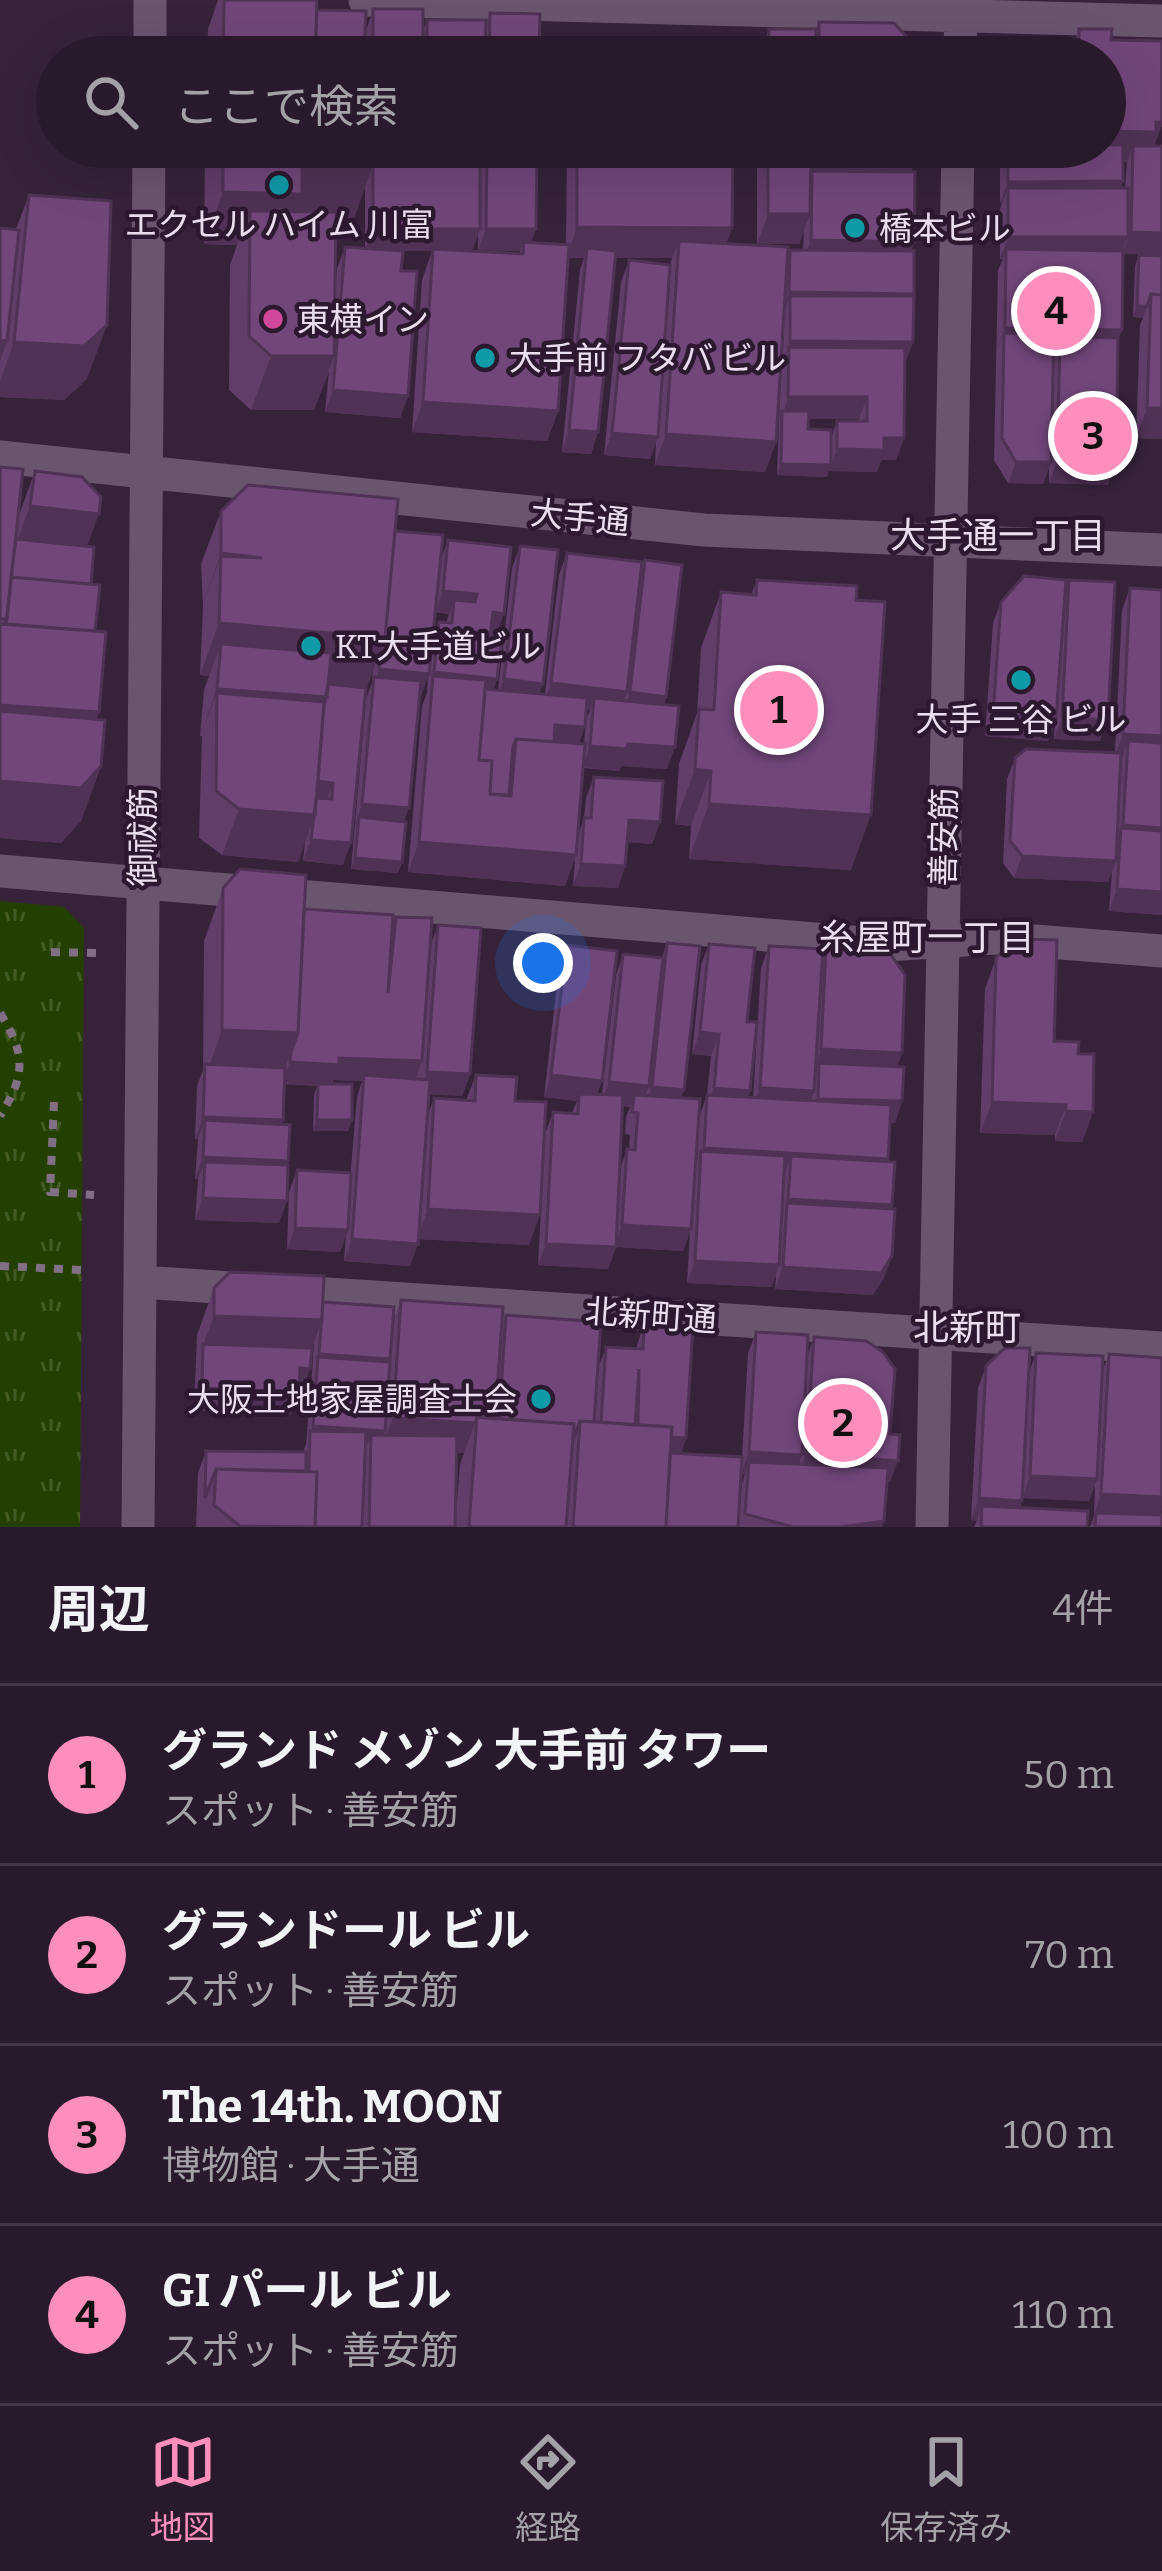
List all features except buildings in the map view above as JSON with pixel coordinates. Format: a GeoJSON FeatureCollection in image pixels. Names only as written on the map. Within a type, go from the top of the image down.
{"type":"FeatureCollection","features":[{"type":"Feature","properties":{"kind":"street"},"geometry":{"type":"LineString","coordinates":[[150,0],[150,36]]}},
{"type":"Feature","properties":{"kind":"street"},"geometry":{"type":"LineString","coordinates":[[365,0],[961,7],[1162,21]]}},
{"type":"Feature","properties":{"kind":"street","name":"御祓筋"},"geometry":{"type":"LineString","coordinates":[[137,1527],[149,168]]}},
{"type":"Feature","properties":{"kind":"street","name":"善安筋"},"geometry":{"type":"LineString","coordinates":[[932,1527],[958,168]]}},
{"type":"Feature","properties":{"kind":"street","name":"大手通"},"geometry":{"type":"LineString","coordinates":[[0,457],[704,530],[1162,550]]}},
{"type":"Feature","properties":{"kind":"street"},"geometry":{"type":"LineString","coordinates":[[0,871],[886,945],[996,938],[1162,951]]}},
{"type":"Feature","properties":{"kind":"street","name":"北新町通"},"geometry":{"type":"LineString","coordinates":[[140,1282],[1162,1348]]}},
{"type":"Feature","properties":{"kind":"path"},"geometry":{"type":"LineString","coordinates":[[51,952],[96,953]]}},
{"type":"Feature","properties":{"kind":"path"},"geometry":{"type":"LineString","coordinates":[[0,1013],[17,1043],[21,1071],[0,1116]]}},
{"type":"Feature","properties":{"kind":"path"},"geometry":{"type":"LineString","coordinates":[[54,1102],[50,1192],[94,1195]]}},
{"type":"Feature","properties":{"kind":"path"},"geometry":{"type":"LineString","coordinates":[[0,1266],[82,1270]]}},
{"type":"Feature","properties":{"kind":"green space"},"geometry":{"type":"Polygon","coordinates":[[[0,901],[64,907],[84,928],[80,1527],[0,1527],[0,901]]]}},
{"type":"Feature","properties":{"kind":"place","name":"エクセル ハイム 川富"},"geometry":{"type":"Point","coordinates":[279,185]}},
{"type":"Feature","properties":{"kind":"place","name":"橋本ビル"},"geometry":{"type":"Point","coordinates":[855,228]}},
{"type":"Feature","properties":{"kind":"place","name":"GI パール ビル"},"geometry":{"type":"Point","coordinates":[1056,311]}},
{"type":"Feature","properties":{"kind":"place","name":"東横イン"},"geometry":{"type":"Point","coordinates":[273,319]}},
{"type":"Feature","properties":{"kind":"place","name":"大手前 フタバ ビル"},"geometry":{"type":"Point","coordinates":[485,358]}},
{"type":"Feature","properties":{"kind":"place","name":"The 14th. MOON"},"geometry":{"type":"Point","coordinates":[1093,436]}},
{"type":"Feature","properties":{"kind":"place","name":"KT大手道ビル"},"geometry":{"type":"Point","coordinates":[311,646]}},
{"type":"Feature","properties":{"kind":"place","name":"大手 三谷 ビル"},"geometry":{"type":"Point","coordinates":[1021,680]}},
{"type":"Feature","properties":{"kind":"place","name":"グランド メゾン 大手前 タワー"},"geometry":{"type":"Point","coordinates":[779,710]}},
{"type":"Feature","properties":{"kind":"place","name":"大阪土地家屋調査士会"},"geometry":{"type":"Point","coordinates":[541,1399]}},
{"type":"Feature","properties":{"kind":"place","name":"グランドール ビル"},"geometry":{"type":"Point","coordinates":[843,1423]}},
{"type":"Feature","properties":{"kind":"district","name":"大手通一丁目"},"geometry":{"type":"Point","coordinates":[998,535]}},
{"type":"Feature","properties":{"kind":"district","name":"糸屋町一丁目"},"geometry":{"type":"Point","coordinates":[927,937]}},
{"type":"Feature","properties":{"kind":"district","name":"北新町"},"geometry":{"type":"Point","coordinates":[967,1327]}}]}
